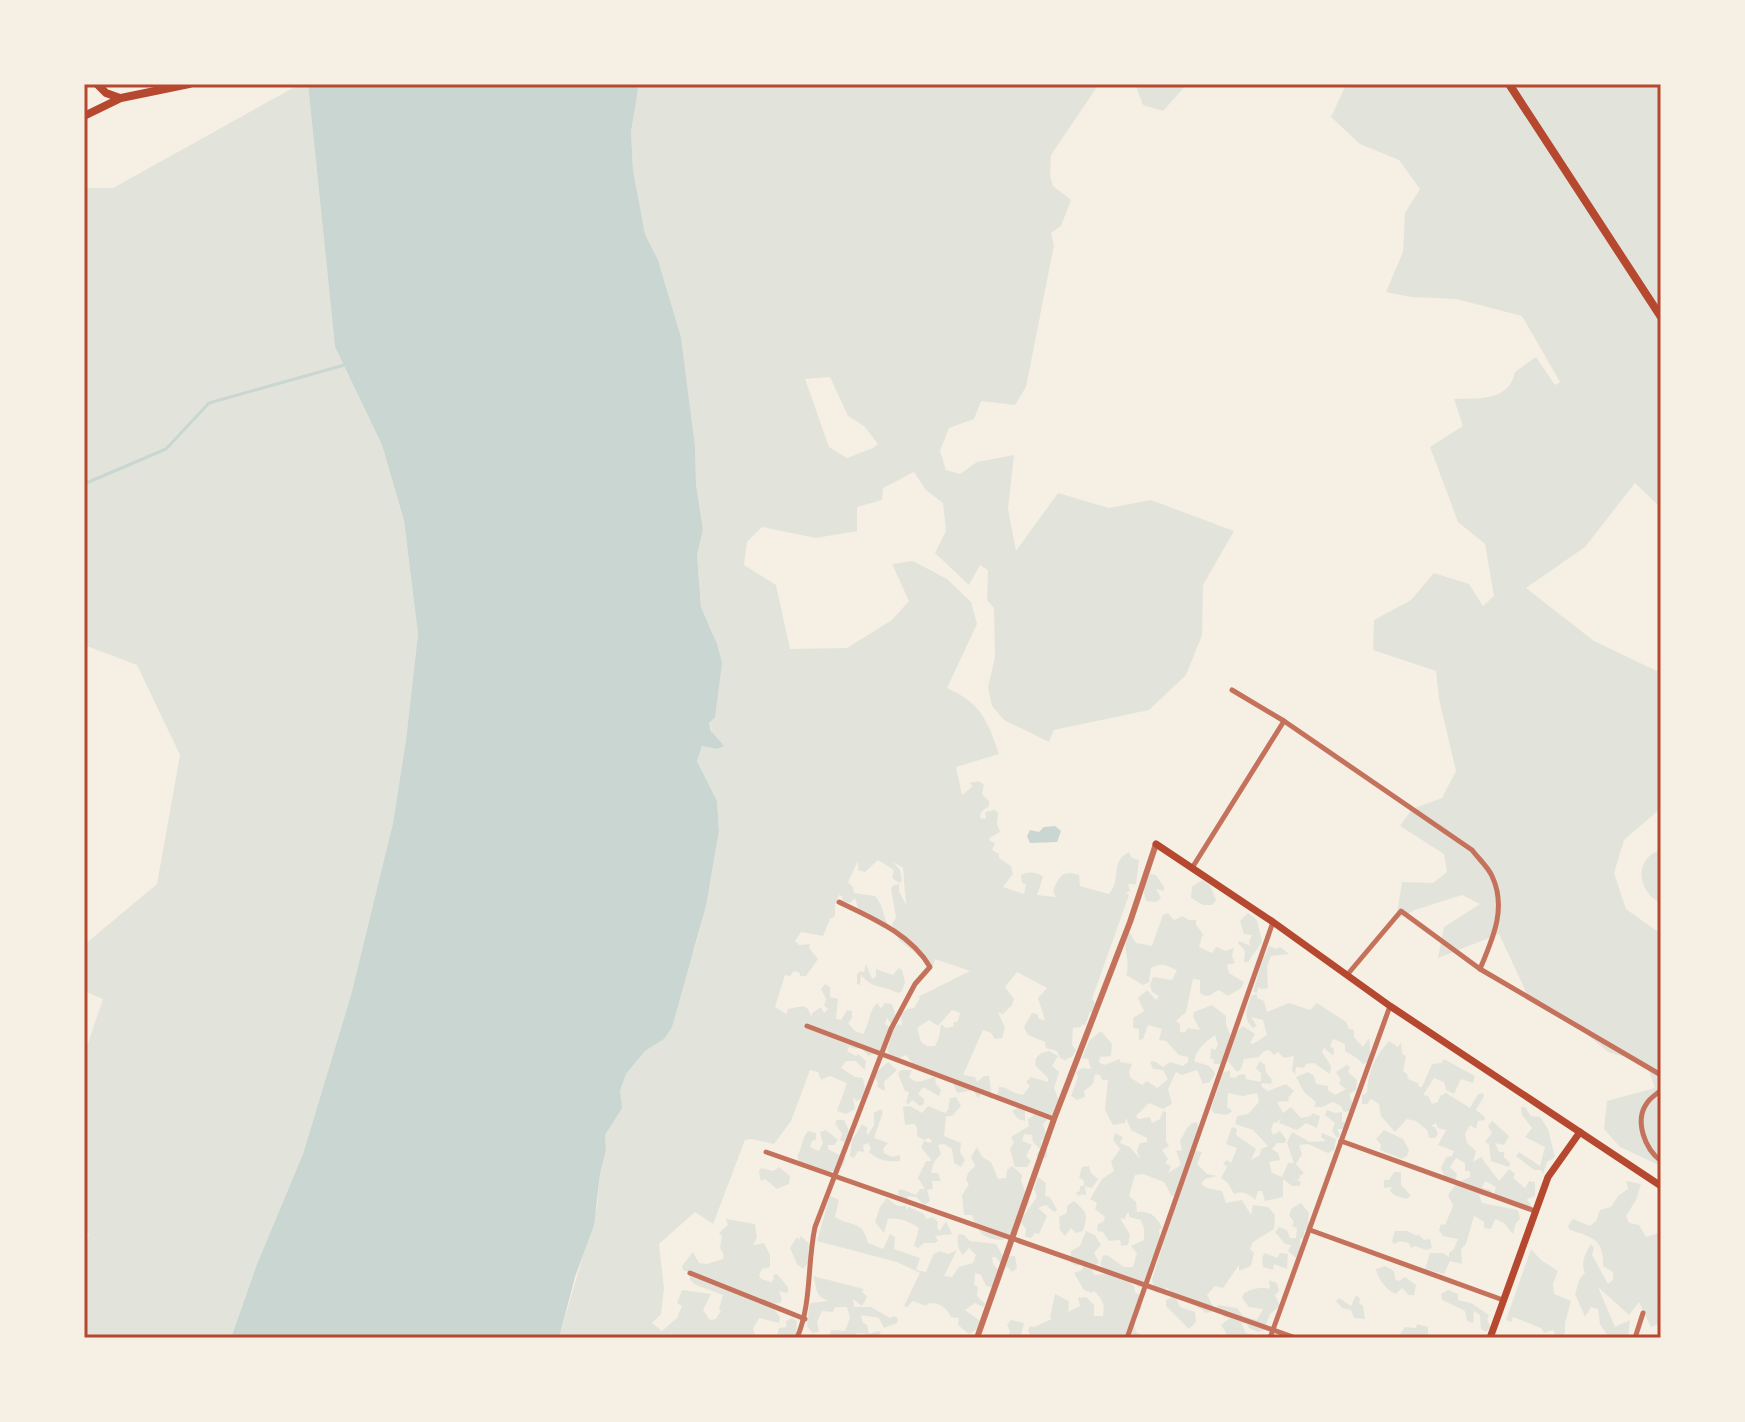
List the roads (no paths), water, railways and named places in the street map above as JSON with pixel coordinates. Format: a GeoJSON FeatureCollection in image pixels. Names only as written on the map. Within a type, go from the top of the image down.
{"type":"FeatureCollection","features":[{"type":"Feature","properties":{"kind":"highway"},"geometry":{"type":"LineString","coordinates":[[97,84],[106,93],[124,98]]}},
{"type":"Feature","properties":{"kind":"highway"},"geometry":{"type":"LineString","coordinates":[[84,116],[124,98],[189,84]]}},
{"type":"Feature","properties":{"kind":"highway"},"geometry":{"type":"LineString","coordinates":[[1509,84],[1661,317]]}},
{"type":"Feature","properties":{"kind":"main road"},"geometry":{"type":"LineString","coordinates":[[1156,844],[1273,922],[1390,1006],[1661,1186]]}},
{"type":"Feature","properties":{"kind":"main road"},"geometry":{"type":"LineString","coordinates":[[1490,1338],[1548,1177],[1580,1132]]}},
{"type":"Feature","properties":{"kind":"street"},"geometry":{"type":"LineString","coordinates":[[1232,690],[1284,721],[1472,850],[1492,874],[1499,900],[1498,926],[1480,969]]}},
{"type":"Feature","properties":{"kind":"street"},"geometry":{"type":"LineString","coordinates":[[1192,868],[1284,721]]}},
{"type":"Feature","properties":{"kind":"street"},"geometry":{"type":"LineString","coordinates":[[977,1338],[1156,844]]}},
{"type":"Feature","properties":{"kind":"street"},"geometry":{"type":"LineString","coordinates":[[797,1338],[805,1319],[815,1227],[881,1054],[915,984],[930,967],[922,953],[882,923],[839,902]]}},
{"type":"Feature","properties":{"kind":"street"},"geometry":{"type":"LineString","coordinates":[[1347,975],[1401,911],[1480,969],[1661,1075]]}},
{"type":"Feature","properties":{"kind":"street"},"geometry":{"type":"LineString","coordinates":[[1127,1338],[1273,922]]}},
{"type":"Feature","properties":{"kind":"street"},"geometry":{"type":"LineString","coordinates":[[1270,1338],[1390,1006]]}},
{"type":"Feature","properties":{"kind":"street"},"geometry":{"type":"LineString","coordinates":[[807,1026],[1054,1119]]}},
{"type":"Feature","properties":{"kind":"street"},"geometry":{"type":"LineString","coordinates":[[1661,1090],[1647,1102],[1641,1113],[1641,1128],[1652,1154],[1661,1161]]}},
{"type":"Feature","properties":{"kind":"street"},"geometry":{"type":"LineString","coordinates":[[1341,1141],[1535,1211]]}},
{"type":"Feature","properties":{"kind":"street"},"geometry":{"type":"LineString","coordinates":[[766,1152],[1296,1338]]}},
{"type":"Feature","properties":{"kind":"street"},"geometry":{"type":"LineString","coordinates":[[1310,1230],[1503,1300]]}},
{"type":"Feature","properties":{"kind":"street"},"geometry":{"type":"LineString","coordinates":[[690,1273],[805,1319]]}},
{"type":"Feature","properties":{"kind":"street"},"geometry":{"type":"LineString","coordinates":[[1635,1338],[1643,1313]]}},
{"type":"Feature","properties":{"kind":"waterway"},"geometry":{"type":"LineString","coordinates":[[84,484],[166,449],[209,403],[348,364]]}}]}
